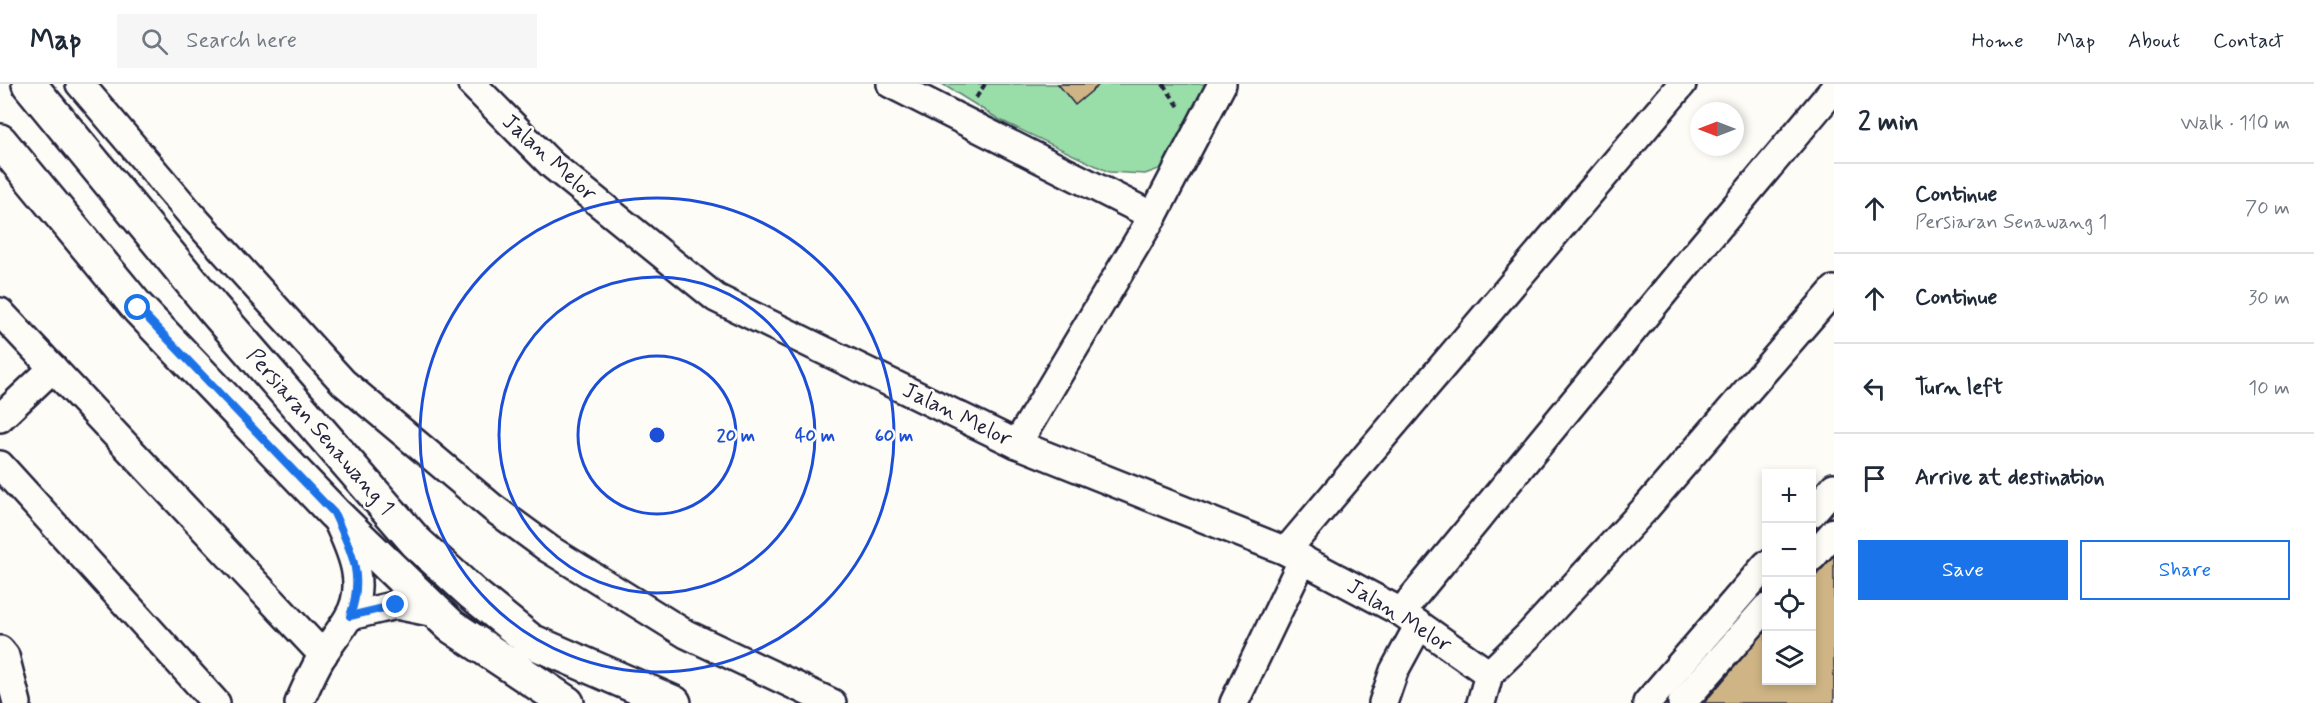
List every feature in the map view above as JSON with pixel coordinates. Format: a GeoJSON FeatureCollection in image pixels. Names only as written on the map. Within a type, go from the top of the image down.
{"type":"FeatureCollection","features":[{"type":"Feature","properties":{"kind":"main road","name":"Persiaran Senawang 1"},"geometry":{"type":"LineString","coordinates":[[28,84],[212,307],[416,542],[473,594],[531,642],[674,703]]}},
{"type":"Feature","properties":{"kind":"main road","name":"Persiaran Senawang 1"},"geometry":{"type":"LineString","coordinates":[[0,141],[138,308],[334,513],[435,613],[518,672],[567,703]]}},
{"type":"Feature","properties":{"kind":"street"},"geometry":{"type":"LineString","coordinates":[[80,84],[194,218],[343,382],[493,508],[549,549],[686,634],[832,703]]}},
{"type":"Feature","properties":{"kind":"street","name":"Jalan Melor"},"geometry":{"type":"LineString","coordinates":[[472,84],[552,165],[716,298],[1017,444],[1295,555],[1410,618],[1489,674]]}},
{"type":"Feature","properties":{"kind":"street"},"geometry":{"type":"LineString","coordinates":[[891,84],[1153,216]]}},
{"type":"Feature","properties":{"kind":"street"},"geometry":{"type":"LineString","coordinates":[[1017,444],[1153,216],[1222,84]]}},
{"type":"Feature","properties":{"kind":"street"},"geometry":{"type":"LineString","coordinates":[[1383,703],[1410,618],[1689,261],[1834,89]]}},
{"type":"Feature","properties":{"kind":"street"},"geometry":{"type":"LineString","coordinates":[[1234,703],[1295,555],[1667,90]]}},
{"type":"Feature","properties":{"kind":"street"},"geometry":{"type":"LineString","coordinates":[[1482,703],[1489,674],[1528,636],[1645,509],[1834,290]]}},
{"type":"Feature","properties":{"kind":"street"},"geometry":{"type":"LineString","coordinates":[[0,312],[323,655]]}},
{"type":"Feature","properties":{"kind":"street"},"geometry":{"type":"LineString","coordinates":[[0,418],[53,368]]}},
{"type":"Feature","properties":{"kind":"street"},"geometry":{"type":"LineString","coordinates":[[0,465],[216,703]]}},
{"type":"Feature","properties":{"kind":"street"},"geometry":{"type":"LineString","coordinates":[[1816,508],[1834,487]]}},
{"type":"Feature","properties":{"kind":"street"},"geometry":{"type":"LineString","coordinates":[[299,703],[323,655],[350,616],[357,597],[358,579],[352,553],[334,513]]}},
{"type":"Feature","properties":{"kind":"street"},"geometry":{"type":"LineString","coordinates":[[1816,552],[1834,532]]}},
{"type":"Feature","properties":{"kind":"street"},"geometry":{"type":"LineString","coordinates":[[1647,703],[1762,571]]}},
{"type":"Feature","properties":{"kind":"street"},"geometry":{"type":"LineString","coordinates":[[350,616],[396,605],[435,613]]}},
{"type":"Feature","properties":{"kind":"street"},"geometry":{"type":"LineString","coordinates":[[1682,703],[1762,614]]}},
{"type":"Feature","properties":{"kind":"street"},"geometry":{"type":"LineString","coordinates":[[0,650],[5,656],[17,703]]}},
{"type":"Feature","properties":{"kind":"path"},"geometry":{"type":"LineString","coordinates":[[969,94],[977,99],[985,84]]}},
{"type":"Feature","properties":{"kind":"path"},"geometry":{"type":"LineString","coordinates":[[1163,84],[1180,108],[1184,100]]}},
{"type":"Feature","properties":{"kind":"green space"},"geometry":{"type":"Polygon","coordinates":[[[942,84],[1207,84],[1173,164],[1145,174],[1109,172],[1000,120],[942,84]]]}},
{"type":"Feature","properties":{"kind":"building"},"geometry":{"type":"Polygon","coordinates":[[[1058,84],[1100,84],[1075,105],[1058,84]]]}},
{"type":"Feature","properties":{"kind":"building"},"geometry":{"type":"Polygon","coordinates":[[[1834,555],[1834,703],[1704,703],[1762,635],[1762,685],[1816,685],[1816,575],[1834,555]]]}},
{"type":"Feature","properties":{"kind":"route"},"geometry":{"type":"LineString","coordinates":[[138,308],[334,513],[352,553],[358,579],[357,597],[350,616],[396,605]]}}]}
